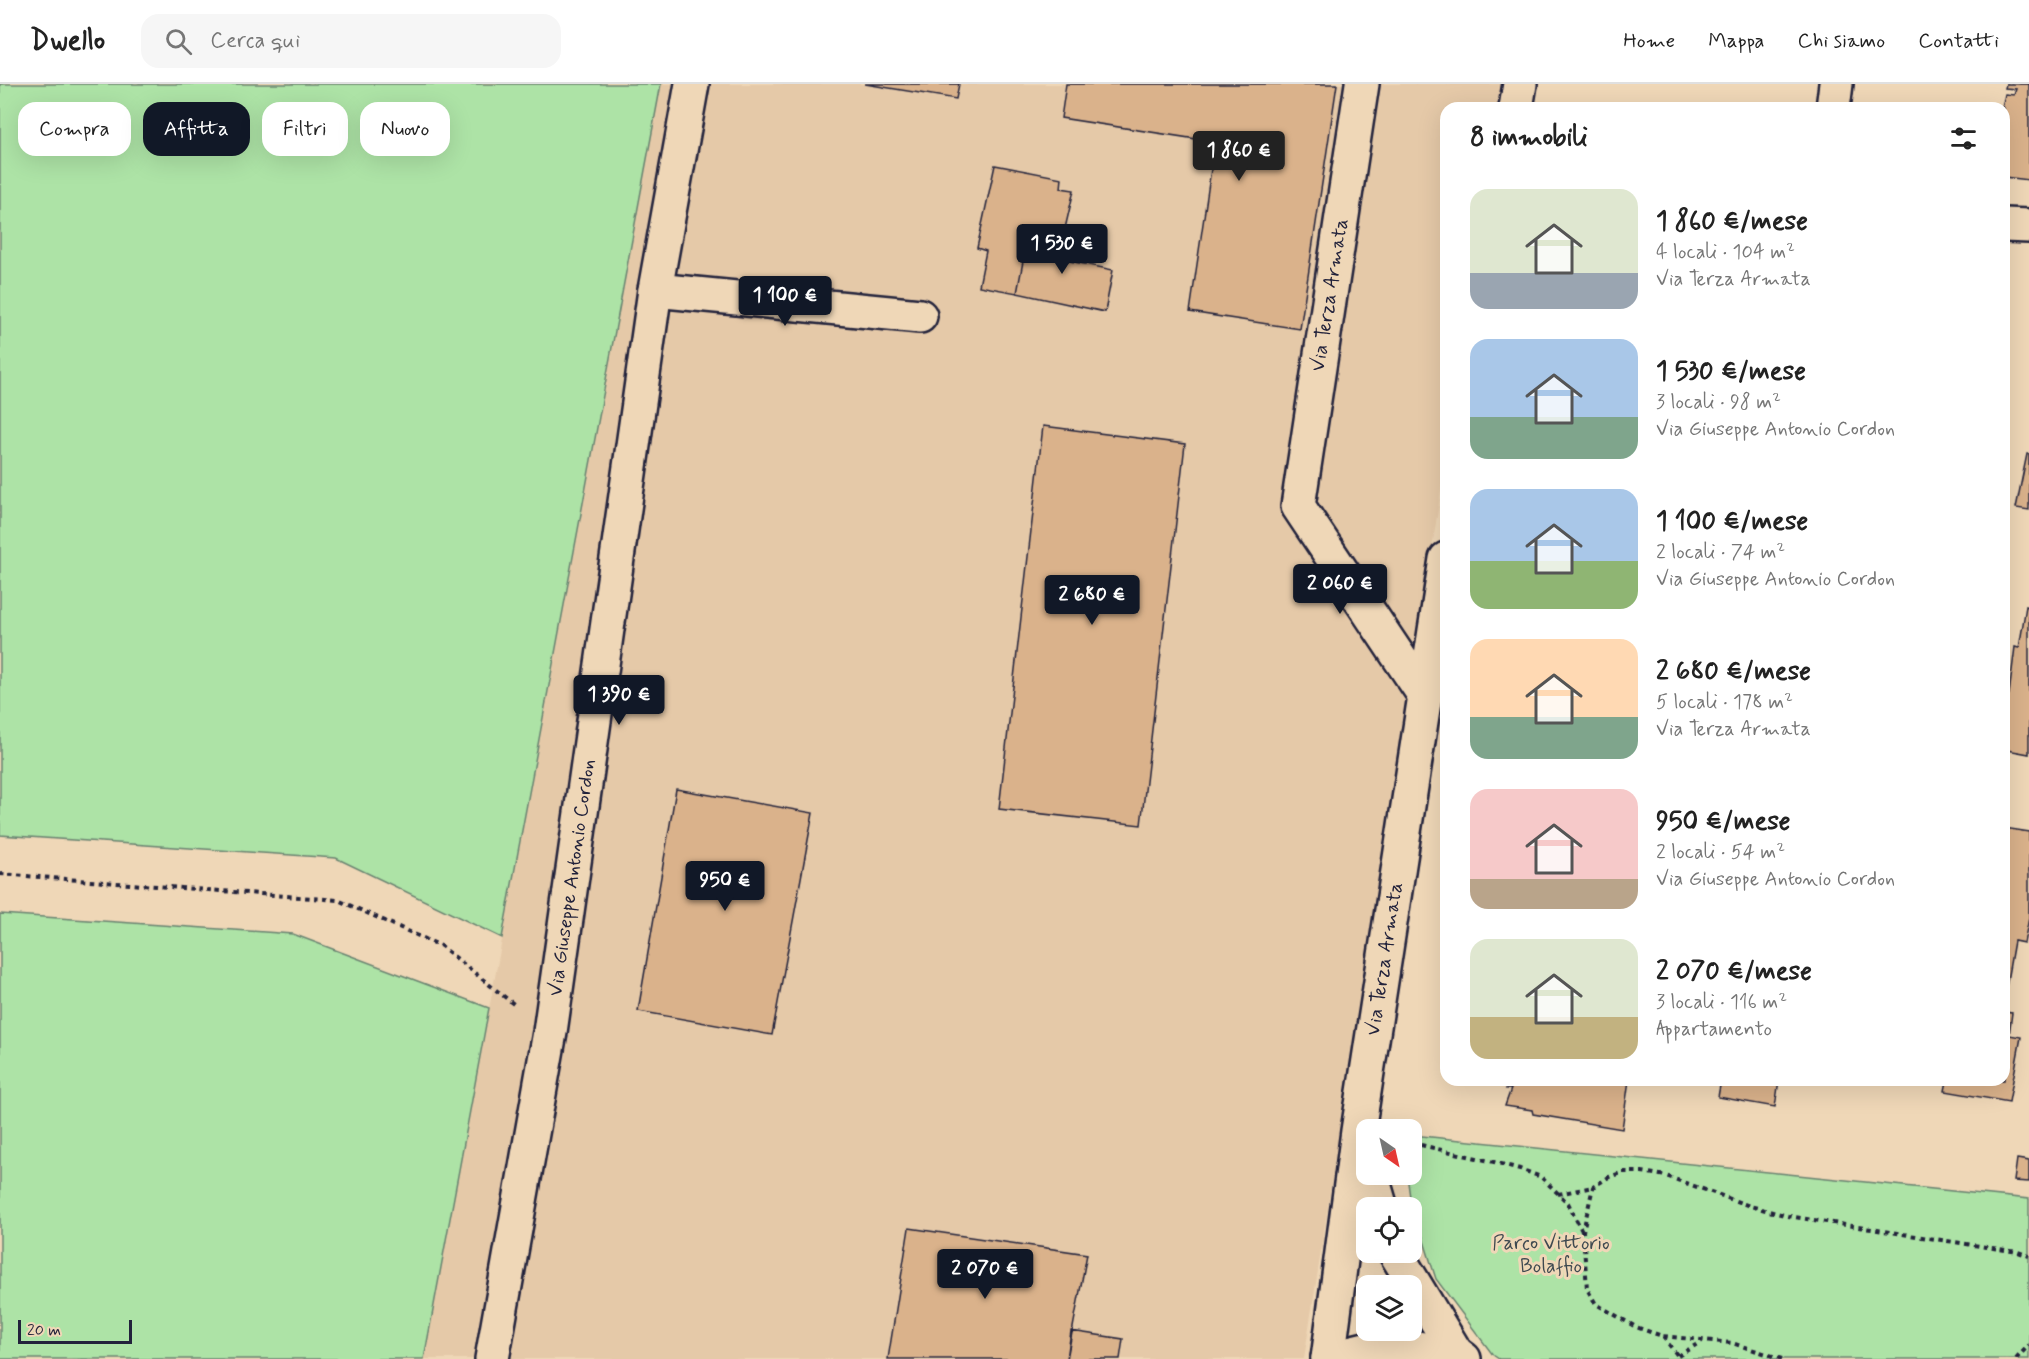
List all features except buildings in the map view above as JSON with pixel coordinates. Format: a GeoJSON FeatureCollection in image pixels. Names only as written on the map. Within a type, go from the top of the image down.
{"type":"FeatureCollection","features":[{"type":"Feature","properties":{"kind":"street","name":"Via Giuseppe Antonio Cordon"},"geometry":{"type":"LineString","coordinates":[[492,1359],[550,1032],[656,290],[692,84]]}},
{"type":"Feature","properties":{"kind":"street","name":"Via Terza Armata"},"geometry":{"type":"LineString","coordinates":[[1362,84],[1298,506],[1425,696]]}},
{"type":"Feature","properties":{"kind":"street"},"geometry":{"type":"LineString","coordinates":[[1517,102],[1520,84]]}},
{"type":"Feature","properties":{"kind":"street"},"geometry":{"type":"LineString","coordinates":[[1834,102],[1836,84]]}},
{"type":"Feature","properties":{"kind":"street"},"geometry":{"type":"LineString","coordinates":[[2010,225],[2029,226]]}},
{"type":"Feature","properties":{"kind":"street"},"geometry":{"type":"LineString","coordinates":[[656,290],[920,316]]}},
{"type":"Feature","properties":{"kind":"street","name":"Via Terza Armata"},"geometry":{"type":"LineString","coordinates":[[1366,1119],[1440,598]]}},
{"type":"Feature","properties":{"kind":"street","name":"Via Terza Armata"},"geometry":{"type":"LineString","coordinates":[[1328,1359],[1356,1182]]}},
{"type":"Feature","properties":{"kind":"street"},"geometry":{"type":"LineString","coordinates":[[1402,1263],[1460,1356]]}},
{"type":"Feature","properties":{"kind":"street"},"geometry":{"type":"LineString","coordinates":[[1328,1359],[1386,1344],[1460,1356]]}},
{"type":"Feature","properties":{"kind":"path"},"geometry":{"type":"LineString","coordinates":[[0,874],[338,900],[441,946],[550,1032]]}},
{"type":"Feature","properties":{"kind":"path"},"geometry":{"type":"LineString","coordinates":[[1422,1145],[1520,1169],[1541,1177],[1568,1203],[1583,1232]]}},
{"type":"Feature","properties":{"kind":"path"},"geometry":{"type":"LineString","coordinates":[[1558,1194],[1593,1187],[1623,1172],[1642,1172],[1666,1176],[1750,1206],[1788,1216],[2018,1252],[2029,1256]]}},
{"type":"Feature","properties":{"kind":"path"},"geometry":{"type":"LineString","coordinates":[[1593,1187],[1583,1232],[1587,1288],[1596,1304],[1636,1327],[1662,1336],[1732,1343],[1782,1359]]}},
{"type":"Feature","properties":{"kind":"path"},"geometry":{"type":"LineString","coordinates":[[1662,1336],[1678,1358],[1702,1340]]}},
{"type":"Feature","properties":{"kind":"path"},"geometry":{"type":"LineString","coordinates":[[2016,1359],[2029,1345]]}},
{"type":"Feature","properties":{"kind":"shaded area"},"geometry":{"type":"Polygon","coordinates":[[[661,84],[1505,84],[1502,102],[1440,102],[1440,497],[1304,1359],[424,1359],[661,84]]]}},
{"type":"Feature","properties":{"kind":"green space"},"geometry":{"type":"Polygon","coordinates":[[[0,84],[661,84],[502,938],[336,858],[0,835],[0,84]]]}},
{"type":"Feature","properties":{"kind":"green space"},"geometry":{"type":"Polygon","coordinates":[[[0,914],[293,934],[489,1008],[424,1359],[0,1359],[0,914]]]}},
{"type":"Feature","properties":{"kind":"green space","name":"Parco Vittorio Bolaffio"},"geometry":{"type":"Polygon","coordinates":[[[1422,1136],[2029,1199],[2029,1359],[1499,1359],[1493,1355],[1436,1279],[1422,1235],[1422,1197],[1410,1197],[1408,1185],[1422,1185],[1422,1136]]]}}]}
